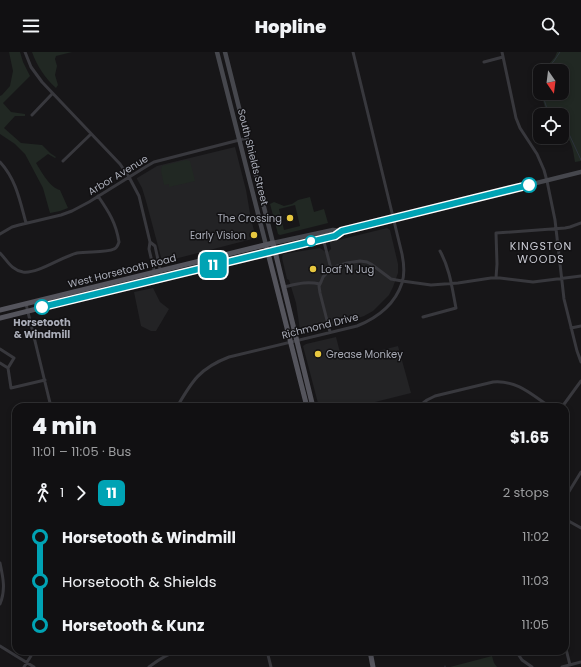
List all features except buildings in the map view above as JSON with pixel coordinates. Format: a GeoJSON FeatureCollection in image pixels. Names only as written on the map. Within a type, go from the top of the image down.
{"type":"FeatureCollection","features":[{"type":"Feature","properties":{"kind":"main road","name":"South Shields Street"},"geometry":{"type":"LineString","coordinates":[[217,52],[305,403]]}},
{"type":"Feature","properties":{"kind":"main road","name":"South Shields Street"},"geometry":{"type":"LineString","coordinates":[[225,52],[312,403]]}},
{"type":"Feature","properties":{"kind":"main road","name":"West Horsetooth Road"},"geometry":{"type":"LineString","coordinates":[[0,310],[273,243],[333,230],[342,231],[581,172]]}},
{"type":"Feature","properties":{"kind":"main road","name":"West Horsetooth Road"},"geometry":{"type":"LineString","coordinates":[[0,318],[335,236],[342,231]]}},
{"type":"Feature","properties":{"kind":"main road"},"geometry":{"type":"LineString","coordinates":[[371,655],[374,667]]}},
{"type":"Feature","properties":{"kind":"street"},"geometry":{"type":"LineString","coordinates":[[25,52],[31,67],[52,94],[120,164],[129,177],[139,196],[150,242],[149,248],[159,279]]}},
{"type":"Feature","properties":{"kind":"street","name":"Richmond Drive"},"geometry":{"type":"LineString","coordinates":[[180,403],[199,374],[229,357],[357,326],[377,316],[394,298],[402,281],[404,272],[402,254],[353,52]]}},
{"type":"Feature","properties":{"kind":"street"},"geometry":{"type":"LineString","coordinates":[[502,52],[502,58],[516,118],[520,128],[537,154],[547,181],[556,228],[564,299],[581,362]]}},
{"type":"Feature","properties":{"kind":"street"},"geometry":{"type":"LineString","coordinates":[[484,62],[502,58]]}},
{"type":"Feature","properties":{"kind":"street"},"geometry":{"type":"LineString","coordinates":[[32,115],[52,94]]}},
{"type":"Feature","properties":{"kind":"street"},"geometry":{"type":"LineString","coordinates":[[63,161],[91,134]]}},
{"type":"Feature","properties":{"kind":"street","name":"Arbor Avenue"},"geometry":{"type":"LineString","coordinates":[[0,234],[12,227],[67,213],[80,207],[154,162],[247,138]]}},
{"type":"Feature","properties":{"kind":"street"},"geometry":{"type":"LineString","coordinates":[[0,162],[7,170],[17,189],[26,223]]}},
{"type":"Feature","properties":{"kind":"street"},"geometry":{"type":"LineString","coordinates":[[0,253],[16,270],[25,272],[39,269],[70,255],[84,252],[113,250],[119,242],[116,228],[110,214],[98,196]]}},
{"type":"Feature","properties":{"kind":"street"},"geometry":{"type":"LineString","coordinates":[[496,278],[496,233],[570,227],[581,223]]}},
{"type":"Feature","properties":{"kind":"street"},"geometry":{"type":"LineString","coordinates":[[323,238],[331,268]]}},
{"type":"Feature","properties":{"kind":"street"},"geometry":{"type":"LineString","coordinates":[[150,242],[155,246],[159,279]]}},
{"type":"Feature","properties":{"kind":"street"},"geometry":{"type":"LineString","coordinates":[[423,317],[456,308],[446,264],[440,251]]}},
{"type":"Feature","properties":{"kind":"street"},"geometry":{"type":"LineString","coordinates":[[330,332],[319,286],[323,277],[331,268],[347,263],[360,261],[367,262],[391,278],[431,285],[451,284],[484,278],[533,282],[581,276]]}},
{"type":"Feature","properties":{"kind":"street"},"geometry":{"type":"LineString","coordinates":[[284,287],[309,282],[320,284]]}},
{"type":"Feature","properties":{"kind":"street"},"geometry":{"type":"LineString","coordinates":[[26,304],[50,403]]}},
{"type":"Feature","properties":{"kind":"street"},"geometry":{"type":"LineString","coordinates":[[571,328],[581,326]]}},
{"type":"Feature","properties":{"kind":"street"},"geometry":{"type":"LineString","coordinates":[[0,349],[14,358],[8,368],[11,388],[45,380]]}},
{"type":"Feature","properties":{"kind":"street"},"geometry":{"type":"LineString","coordinates":[[0,363],[8,368]]}},
{"type":"Feature","properties":{"kind":"street"},"geometry":{"type":"LineString","coordinates":[[423,403],[435,396],[493,382],[500,382],[511,383],[523,388],[544,403]]}},
{"type":"Feature","properties":{"kind":"street"},"geometry":{"type":"LineString","coordinates":[[565,403],[581,382]]}},
{"type":"Feature","properties":{"kind":"street"},"geometry":{"type":"LineString","coordinates":[[569,492],[581,472]]}},
{"type":"Feature","properties":{"kind":"street"},"geometry":{"type":"LineString","coordinates":[[569,520],[581,528]]}},
{"type":"Feature","properties":{"kind":"street"},"geometry":{"type":"LineString","coordinates":[[0,563],[4,579],[4,588],[0,604]]}},
{"type":"Feature","properties":{"kind":"street"},"geometry":{"type":"LineString","coordinates":[[0,646],[12,653]]}},
{"type":"Feature","properties":{"kind":"street"},"geometry":{"type":"LineString","coordinates":[[15,655],[34,667]]}},
{"type":"Feature","properties":{"kind":"street"},"geometry":{"type":"LineString","coordinates":[[24,667],[31,655]]}},
{"type":"Feature","properties":{"kind":"street"},"geometry":{"type":"LineString","coordinates":[[149,667],[168,655]]}},
{"type":"Feature","properties":{"kind":"street"},"geometry":{"type":"LineString","coordinates":[[268,655],[271,667]]}},
{"type":"Feature","properties":{"kind":"street"},"geometry":{"type":"LineString","coordinates":[[519,655],[522,660],[532,667]]}},
{"type":"Feature","properties":{"kind":"street"},"geometry":{"type":"LineString","coordinates":[[567,655],[570,665]]}},
{"type":"Feature","properties":{"kind":"street"},"geometry":{"type":"LineString","coordinates":[[562,667],[581,662]]}},
{"type":"Feature","properties":{"kind":"shaded area"},"geometry":{"type":"Polygon","coordinates":[[[9,52],[20,52],[30,76],[3,103],[11,112],[25,114],[25,116],[15,116],[4,128],[21,143],[42,145],[56,157],[55,158],[48,154],[36,163],[49,183],[56,189],[60,190],[68,208],[60,211],[50,213],[43,188],[25,154],[15,144],[0,134],[0,96],[10,86],[13,71],[9,52]]]}},
{"type":"Feature","properties":{"kind":"shaded area"},"geometry":{"type":"Polygon","coordinates":[[[32,52],[72,52],[56,56],[55,59],[57,66],[55,75],[58,85],[56,88],[42,72],[32,52]]]}},
{"type":"Feature","properties":{"kind":"shaded area"},"geometry":{"type":"Polygon","coordinates":[[[557,52],[581,52],[581,161],[575,162],[573,149],[569,140],[569,108],[545,108],[543,100],[569,100],[569,64],[549,64],[557,52]]]}},
{"type":"Feature","properties":{"kind":"shaded area"},"geometry":{"type":"Polygon","coordinates":[[[235,147],[256,238],[163,262],[142,188],[137,178],[157,166],[235,147]]]}},
{"type":"Feature","properties":{"kind":"shaded area"},"geometry":{"type":"Polygon","coordinates":[[[186,160],[190,161],[195,181],[169,187],[169,184],[164,185],[161,171],[162,166],[186,160]]]}},
{"type":"Feature","properties":{"kind":"shaded area"},"geometry":{"type":"Polygon","coordinates":[[[310,197],[314,212],[324,209],[328,223],[280,235],[278,234],[270,204],[274,202],[284,206],[292,204],[298,200],[310,197]],[[295,205],[279,209],[284,230],[300,226],[295,205]]]}},
{"type":"Feature","properties":{"kind":"shaded area"},"geometry":{"type":"Polygon","coordinates":[[[387,228],[390,230],[398,264],[398,273],[389,295],[373,311],[364,316],[344,323],[301,332],[296,303],[289,280],[287,279],[282,258],[283,254],[320,248],[327,253],[331,249],[330,242],[387,228]]]}},
{"type":"Feature","properties":{"kind":"shaded area"},"geometry":{"type":"Polygon","coordinates":[[[153,288],[160,302],[169,309],[156,331],[151,331],[141,326],[134,292],[153,288]]]}},
{"type":"Feature","properties":{"kind":"shaded area"},"geometry":{"type":"Polygon","coordinates":[[[336,337],[342,360],[398,346],[411,393],[371,403],[318,403],[303,346],[336,337]]]}},
{"type":"Feature","properties":{"kind":"shaded area"},"geometry":{"type":"Polygon","coordinates":[[[492,656],[497,667],[450,667],[492,656]]]}},
{"type":"Feature","properties":{"kind":"waterway"},"geometry":{"type":"LineString","coordinates":[[551,64],[560,52]]}},
{"type":"Feature","properties":{"kind":"waterway"},"geometry":{"type":"LineString","coordinates":[[544,100],[547,108]]}},
{"type":"Feature","properties":{"kind":"waterway"},"geometry":{"type":"LineString","coordinates":[[569,134],[581,160]]}},
{"type":"Feature","properties":{"kind":"bus line","name":"11"},"geometry":{"type":"LineString","coordinates":[[42,307],[335,236],[342,231],[529,185]]}},
{"type":"Feature","properties":{"kind":"place","name":"The Crossing"},"geometry":{"type":"Point","coordinates":[290,218]}},
{"type":"Feature","properties":{"kind":"place","name":"Early Vision"},"geometry":{"type":"Point","coordinates":[254,235]}},
{"type":"Feature","properties":{"kind":"place","name":"Loaf 'N Jug"},"geometry":{"type":"Point","coordinates":[313,269]}},
{"type":"Feature","properties":{"kind":"place","name":"Horsetooth & Windmill"},"geometry":{"type":"Point","coordinates":[42,307]}},
{"type":"Feature","properties":{"kind":"place","name":"Grease Monkey"},"geometry":{"type":"Point","coordinates":[318,354]}},
{"type":"Feature","properties":{"kind":"district","name":"KINGSTON WOODS"},"geometry":{"type":"Point","coordinates":[541,252]}}]}
